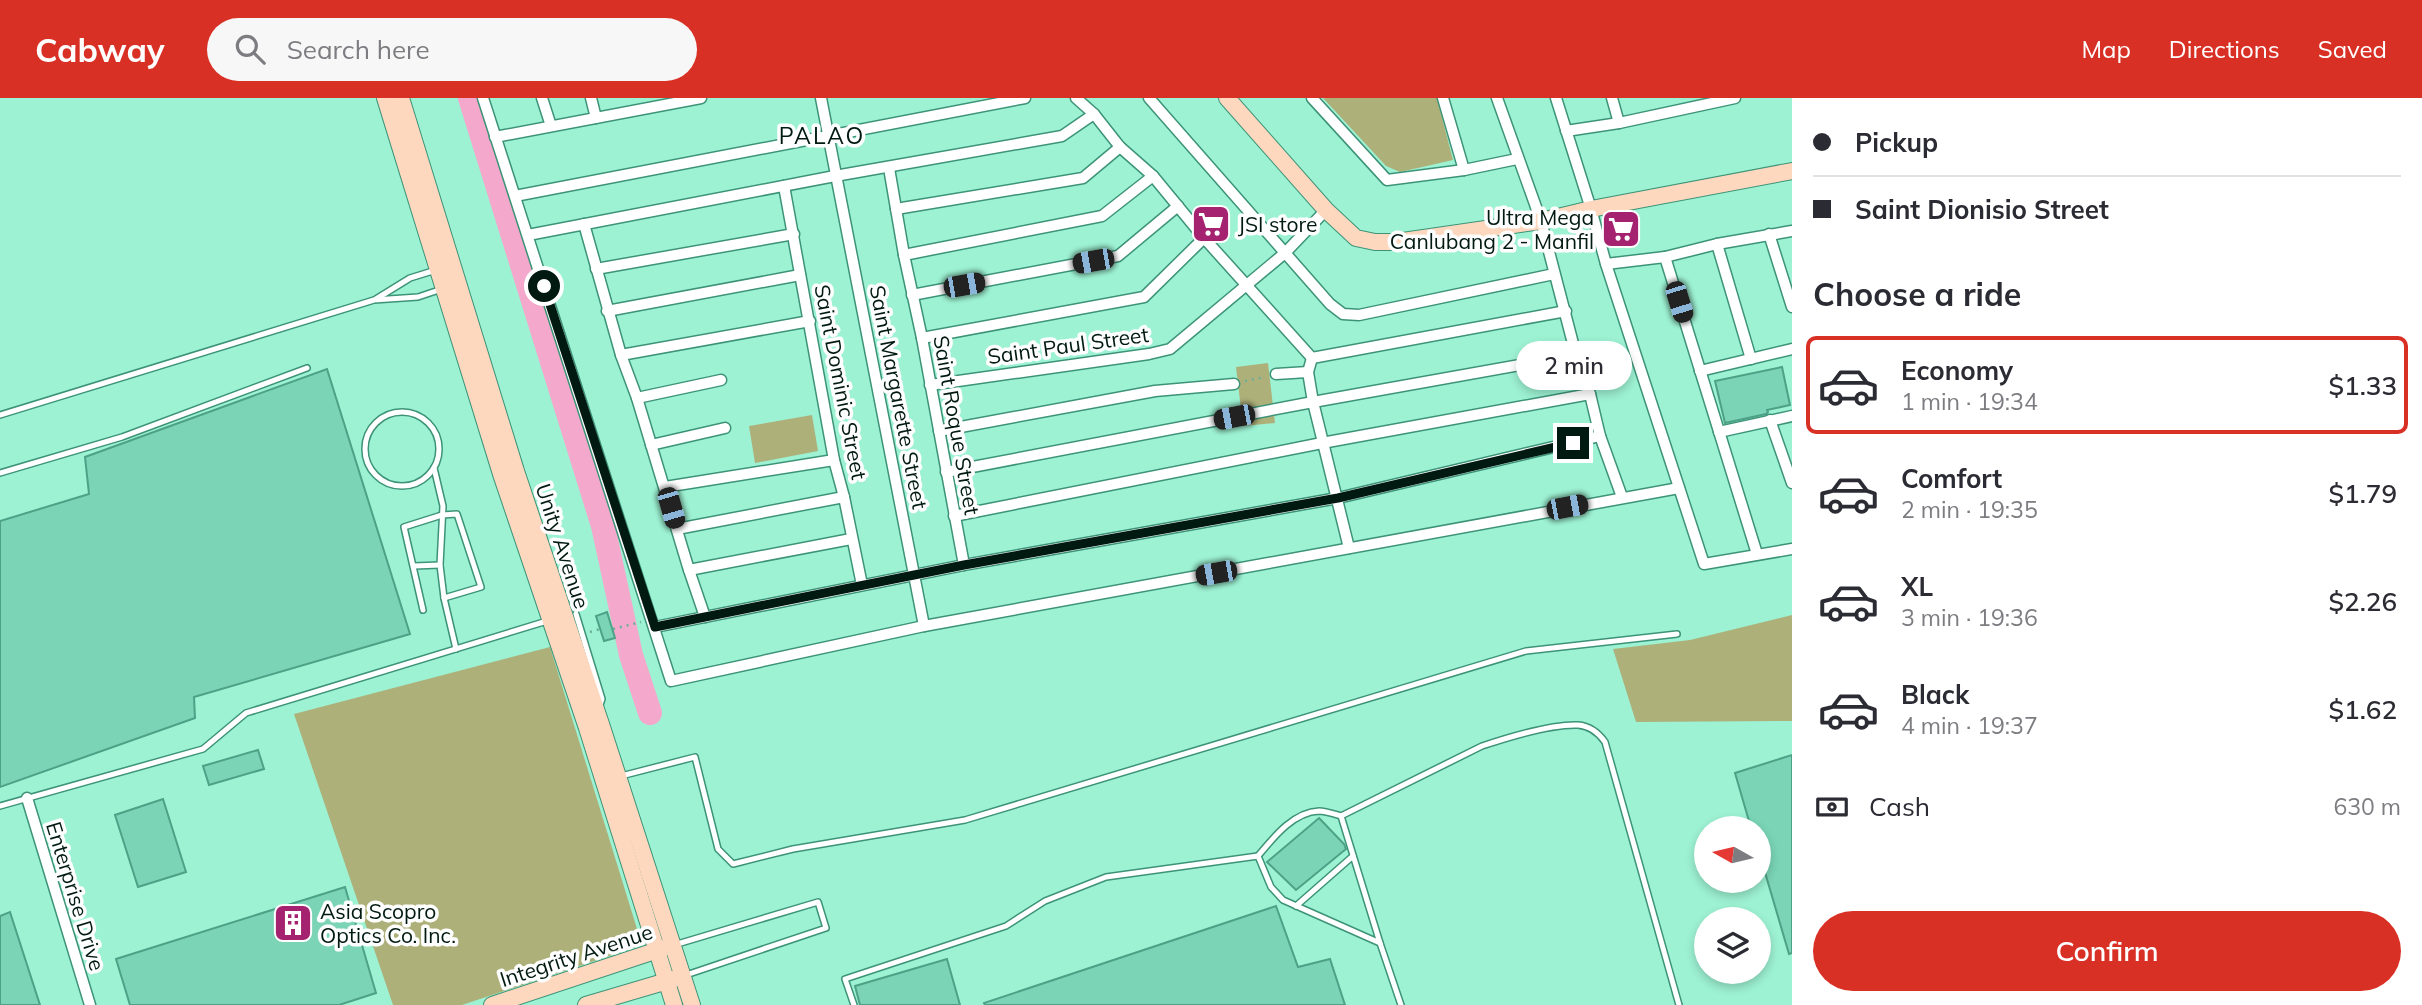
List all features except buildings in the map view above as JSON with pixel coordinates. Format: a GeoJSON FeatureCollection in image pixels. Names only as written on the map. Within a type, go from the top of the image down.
{"type":"FeatureCollection","features":[{"type":"Feature","properties":{"kind":"street","name":"Unity Avenue"},"geometry":{"type":"LineString","coordinates":[[385,98],[516,471],[692,1005]]}},
{"type":"Feature","properties":{"kind":"street","name":"Unity Avenue"},"geometry":{"type":"LineString","coordinates":[[401,98],[446,267]]}},
{"type":"Feature","properties":{"kind":"street"},"geometry":{"type":"LineString","coordinates":[[483,98],[671,681],[925,626],[1679,488]]}},
{"type":"Feature","properties":{"kind":"street"},"geometry":{"type":"LineString","coordinates":[[542,98],[551,126]]}},
{"type":"Feature","properties":{"kind":"street"},"geometry":{"type":"LineString","coordinates":[[591,98],[596,118]]}},
{"type":"Feature","properties":{"kind":"street"},"geometry":{"type":"LineString","coordinates":[[495,137],[701,98]]}},
{"type":"Feature","properties":{"kind":"street","name":"Saint Margarette Street"},"geometry":{"type":"LineString","coordinates":[[821,98],[925,626]]}},
{"type":"Feature","properties":{"kind":"street"},"geometry":{"type":"LineString","coordinates":[[515,196],[1025,98]]}},
{"type":"Feature","properties":{"kind":"street"},"geometry":{"type":"LineString","coordinates":[[1076,98],[1094,114],[1120,147],[1153,176],[1204,238],[1312,359]]}},
{"type":"Feature","properties":{"kind":"street"},"geometry":{"type":"LineString","coordinates":[[1149,98],[1336,310],[1352,316],[1554,274]]}},
{"type":"Feature","properties":{"kind":"street"},"geometry":{"type":"LineString","coordinates":[[1227,98],[1325,210],[1356,238],[1375,242],[1396,242],[1541,221],[1792,171]]}},
{"type":"Feature","properties":{"kind":"street"},"geometry":{"type":"LineString","coordinates":[[1312,98],[1387,180],[1464,170],[1517,159]]}},
{"type":"Feature","properties":{"kind":"street"},"geometry":{"type":"LineString","coordinates":[[1443,98],[1464,170]]}},
{"type":"Feature","properties":{"kind":"street"},"geometry":{"type":"LineString","coordinates":[[1497,98],[1541,221],[1576,355],[1590,394],[1600,436],[1622,497]]}},
{"type":"Feature","properties":{"kind":"street"},"geometry":{"type":"LineString","coordinates":[[1556,98],[1606,264],[1704,564],[1792,549]]}},
{"type":"Feature","properties":{"kind":"street"},"geometry":{"type":"LineString","coordinates":[[1612,98],[1619,123]]}},
{"type":"Feature","properties":{"kind":"street"},"geometry":{"type":"LineString","coordinates":[[1566,131],[1619,123],[1735,98]]}},
{"type":"Feature","properties":{"kind":"street"},"geometry":{"type":"LineString","coordinates":[[528,235],[1062,136],[1094,114]]}},
{"type":"Feature","properties":{"kind":"street"},"geometry":{"type":"LineString","coordinates":[[896,209],[1083,178],[1120,147]]}},
{"type":"Feature","properties":{"kind":"street","name":"Saint Roque Street"},"geometry":{"type":"LineString","coordinates":[[889,167],[964,565]]}},
{"type":"Feature","properties":{"kind":"street"},"geometry":{"type":"LineString","coordinates":[[904,255],[1102,216],[1153,176]]}},
{"type":"Feature","properties":{"kind":"street","name":"Saint Dominic Street"},"geometry":{"type":"LineString","coordinates":[[784,186],[834,460],[862,585]]}},
{"type":"Feature","properties":{"kind":"street"},"geometry":{"type":"LineString","coordinates":[[912,295],[1118,256],[1178,206]]}},
{"type":"Feature","properties":{"kind":"street","name":"Saint Paul Street"},"geometry":{"type":"LineString","coordinates":[[930,385],[1170,349],[1285,253],[1325,210]]}},
{"type":"Feature","properties":{"kind":"street"},"geometry":{"type":"LineString","coordinates":[[584,224],[607,311],[705,617]]}},
{"type":"Feature","properties":{"kind":"street"},"geometry":{"type":"LineString","coordinates":[[1606,264],[1665,257],[1717,244],[1792,231]]}},
{"type":"Feature","properties":{"kind":"street"},"geometry":{"type":"LineString","coordinates":[[596,269],[794,234]]}},
{"type":"Feature","properties":{"kind":"street"},"geometry":{"type":"LineString","coordinates":[[1769,234],[1792,307]]}},
{"type":"Feature","properties":{"kind":"street"},"geometry":{"type":"LineString","coordinates":[[922,338],[1144,297],[1204,238]]}},
{"type":"Feature","properties":{"kind":"street"},"geometry":{"type":"LineString","coordinates":[[1717,244],[1751,359]]}},
{"type":"Feature","properties":{"kind":"street"},"geometry":{"type":"LineString","coordinates":[[1665,257],[1757,554]]}},
{"type":"Feature","properties":{"kind":"street"},"geometry":{"type":"LineString","coordinates":[[607,311],[800,275]]}},
{"type":"Feature","properties":{"kind":"street","name":"Unity Avenue"},"geometry":{"type":"LineString","coordinates":[[452,286],[501,474],[587,728],[674,1005]]}},
{"type":"Feature","properties":{"kind":"street"},"geometry":{"type":"LineString","coordinates":[[1312,359],[1566,311]]}},
{"type":"Feature","properties":{"kind":"street"},"geometry":{"type":"LineString","coordinates":[[621,355],[810,321]]}},
{"type":"Feature","properties":{"kind":"street"},"geometry":{"type":"LineString","coordinates":[[1700,370],[1792,349]]}},
{"type":"Feature","properties":{"kind":"street"},"geometry":{"type":"LineString","coordinates":[[946,472],[1576,355]]}},
{"type":"Feature","properties":{"kind":"street"},"geometry":{"type":"LineString","coordinates":[[1312,359],[1308,372],[1313,402],[1349,548]]}},
{"type":"Feature","properties":{"kind":"street"},"geometry":{"type":"LineString","coordinates":[[1276,374],[1308,372]]}},
{"type":"Feature","properties":{"kind":"street"},"geometry":{"type":"LineString","coordinates":[[637,398],[721,380]]}},
{"type":"Feature","properties":{"kind":"street"},"geometry":{"type":"LineString","coordinates":[[939,431],[1155,391],[1234,384]]}},
{"type":"Feature","properties":{"kind":"street"},"geometry":{"type":"LineString","coordinates":[[954,516],[1322,443],[1590,394]]}},
{"type":"Feature","properties":{"kind":"street"},"geometry":{"type":"LineString","coordinates":[[1718,432],[1792,416]]}},
{"type":"Feature","properties":{"kind":"street"},"geometry":{"type":"LineString","coordinates":[[1770,421],[1792,483]]}},
{"type":"Feature","properties":{"kind":"street"},"geometry":{"type":"LineString","coordinates":[[651,444],[725,428]]}},
{"type":"Feature","properties":{"kind":"street"},"geometry":{"type":"LineString","coordinates":[[655,627],[964,565],[1338,498],[1600,436]]}},
{"type":"Feature","properties":{"kind":"street"},"geometry":{"type":"LineString","coordinates":[[665,487],[834,460]]}},
{"type":"Feature","properties":{"kind":"street"},"geometry":{"type":"LineString","coordinates":[[677,529],[844,497]]}},
{"type":"Feature","properties":{"kind":"street"},"geometry":{"type":"LineString","coordinates":[[689,570],[851,539]]}},
{"type":"Feature","properties":{"kind":"street","name":"Enterprise Drive"},"geometry":{"type":"LineString","coordinates":[[27,798],[90,1005]]}},
{"type":"Feature","properties":{"kind":"street","name":"Integrity Avenue"},"geometry":{"type":"LineString","coordinates":[[492,1005],[673,946]]}},
{"type":"Feature","properties":{"kind":"street"},"geometry":{"type":"LineString","coordinates":[[586,1005],[683,976]]}},
{"type":"Feature","properties":{"kind":"lane"},"geometry":{"type":"LineString","coordinates":[[374,300],[410,278],[446,267]]}},
{"type":"Feature","properties":{"kind":"lane"},"geometry":{"type":"LineString","coordinates":[[0,415],[374,300],[418,297],[452,286]]}},
{"type":"Feature","properties":{"kind":"lane"},"geometry":{"type":"LineString","coordinates":[[0,472],[122,437],[307,368]]}},
{"type":"Feature","properties":{"kind":"lane"},"geometry":{"type":"LineString","coordinates":[[434,468],[424,479],[411,485],[396,485],[382,480],[372,469],[366,456],[366,441],[372,427],[383,417],[396,411],[420,415],[434,429],[439,448],[434,468],[443,506],[440,565],[444,598],[456,649]]}},
{"type":"Feature","properties":{"kind":"lane"},"geometry":{"type":"LineString","coordinates":[[423,610],[404,527],[442,515],[457,514],[481,587],[444,598]]}},
{"type":"Feature","properties":{"kind":"lane"},"geometry":{"type":"LineString","coordinates":[[414,566],[440,565]]}},
{"type":"Feature","properties":{"kind":"lane"},"geometry":{"type":"LineString","coordinates":[[576,614],[602,699],[597,711]]}},
{"type":"Feature","properties":{"kind":"lane"},"geometry":{"type":"LineString","coordinates":[[0,806],[203,749],[246,713],[550,620]]}},
{"type":"Feature","properties":{"kind":"lane"},"geometry":{"type":"LineString","coordinates":[[618,777],[695,757],[718,849],[733,864],[793,849],[965,820],[1526,651],[1677,634]]}},
{"type":"Feature","properties":{"kind":"lane"},"geometry":{"type":"LineString","coordinates":[[854,1005],[845,979],[1006,926],[1045,901],[1106,877],[1258,856],[1275,835],[1312,812],[1322,811],[1341,816],[1492,743],[1580,725],[1598,732],[1605,742],[1679,1005]]}},
{"type":"Feature","properties":{"kind":"lane"},"geometry":{"type":"LineString","coordinates":[[1341,816],[1401,1005]]}},
{"type":"Feature","properties":{"kind":"lane"},"geometry":{"type":"LineString","coordinates":[[1258,856],[1271,887],[1283,900],[1380,943]]}},
{"type":"Feature","properties":{"kind":"lane"},"geometry":{"type":"LineString","coordinates":[[1296,906],[1353,856]]}},
{"type":"Feature","properties":{"kind":"lane"},"geometry":{"type":"LineString","coordinates":[[673,946],[817,902],[826,928],[683,976]]}},
{"type":"Feature","properties":{"kind":"path"},"geometry":{"type":"LineString","coordinates":[[1234,384],[1276,374]]}},
{"type":"Feature","properties":{"kind":"path"},"geometry":{"type":"LineString","coordinates":[[613,629],[636,623]]}},
{"type":"Feature","properties":{"kind":"green space"},"geometry":{"type":"Polygon","coordinates":[[[1323,98],[1437,98],[1453,160],[1400,172],[1386,166],[1323,98]]]}},
{"type":"Feature","properties":{"kind":"green space"},"geometry":{"type":"Polygon","coordinates":[[[1268,363],[1275,423],[1243,426],[1236,367],[1268,363]]]}},
{"type":"Feature","properties":{"kind":"green space"},"geometry":{"type":"Polygon","coordinates":[[[812,415],[818,451],[755,463],[749,426],[812,415]]]}},
{"type":"Feature","properties":{"kind":"green space"},"geometry":{"type":"Polygon","coordinates":[[[1792,615],[1792,721],[1636,722],[1613,649],[1690,640],[1792,615]]]}},
{"type":"Feature","properties":{"kind":"green space"},"geometry":{"type":"Polygon","coordinates":[[[550,647],[642,945],[462,1005],[393,1005],[294,714],[550,647]]]}},
{"type":"Feature","properties":{"kind":"waterway"},"geometry":{"type":"LineString","coordinates":[[470,98],[603,526],[631,655],[650,713]]}},
{"type":"Feature","properties":{"kind":"place","name":"JSI store"},"geometry":{"type":"Point","coordinates":[1211,224]}},
{"type":"Feature","properties":{"kind":"place","name":"Ultra Mega Canlubang 2 - Manfil"},"geometry":{"type":"Point","coordinates":[1621,229]}},
{"type":"Feature","properties":{"kind":"place","name":"Asia Scopro Optics Co. Inc."},"geometry":{"type":"Point","coordinates":[293,923]}},
{"type":"Feature","properties":{"kind":"district","name":"PALAO"},"geometry":{"type":"Point","coordinates":[822,135]}},
{"type":"Feature","properties":{"kind":"route"},"geometry":{"type":"LineString","coordinates":[[544,286],[655,627],[964,565],[1338,498],[1573,443]]}}]}
